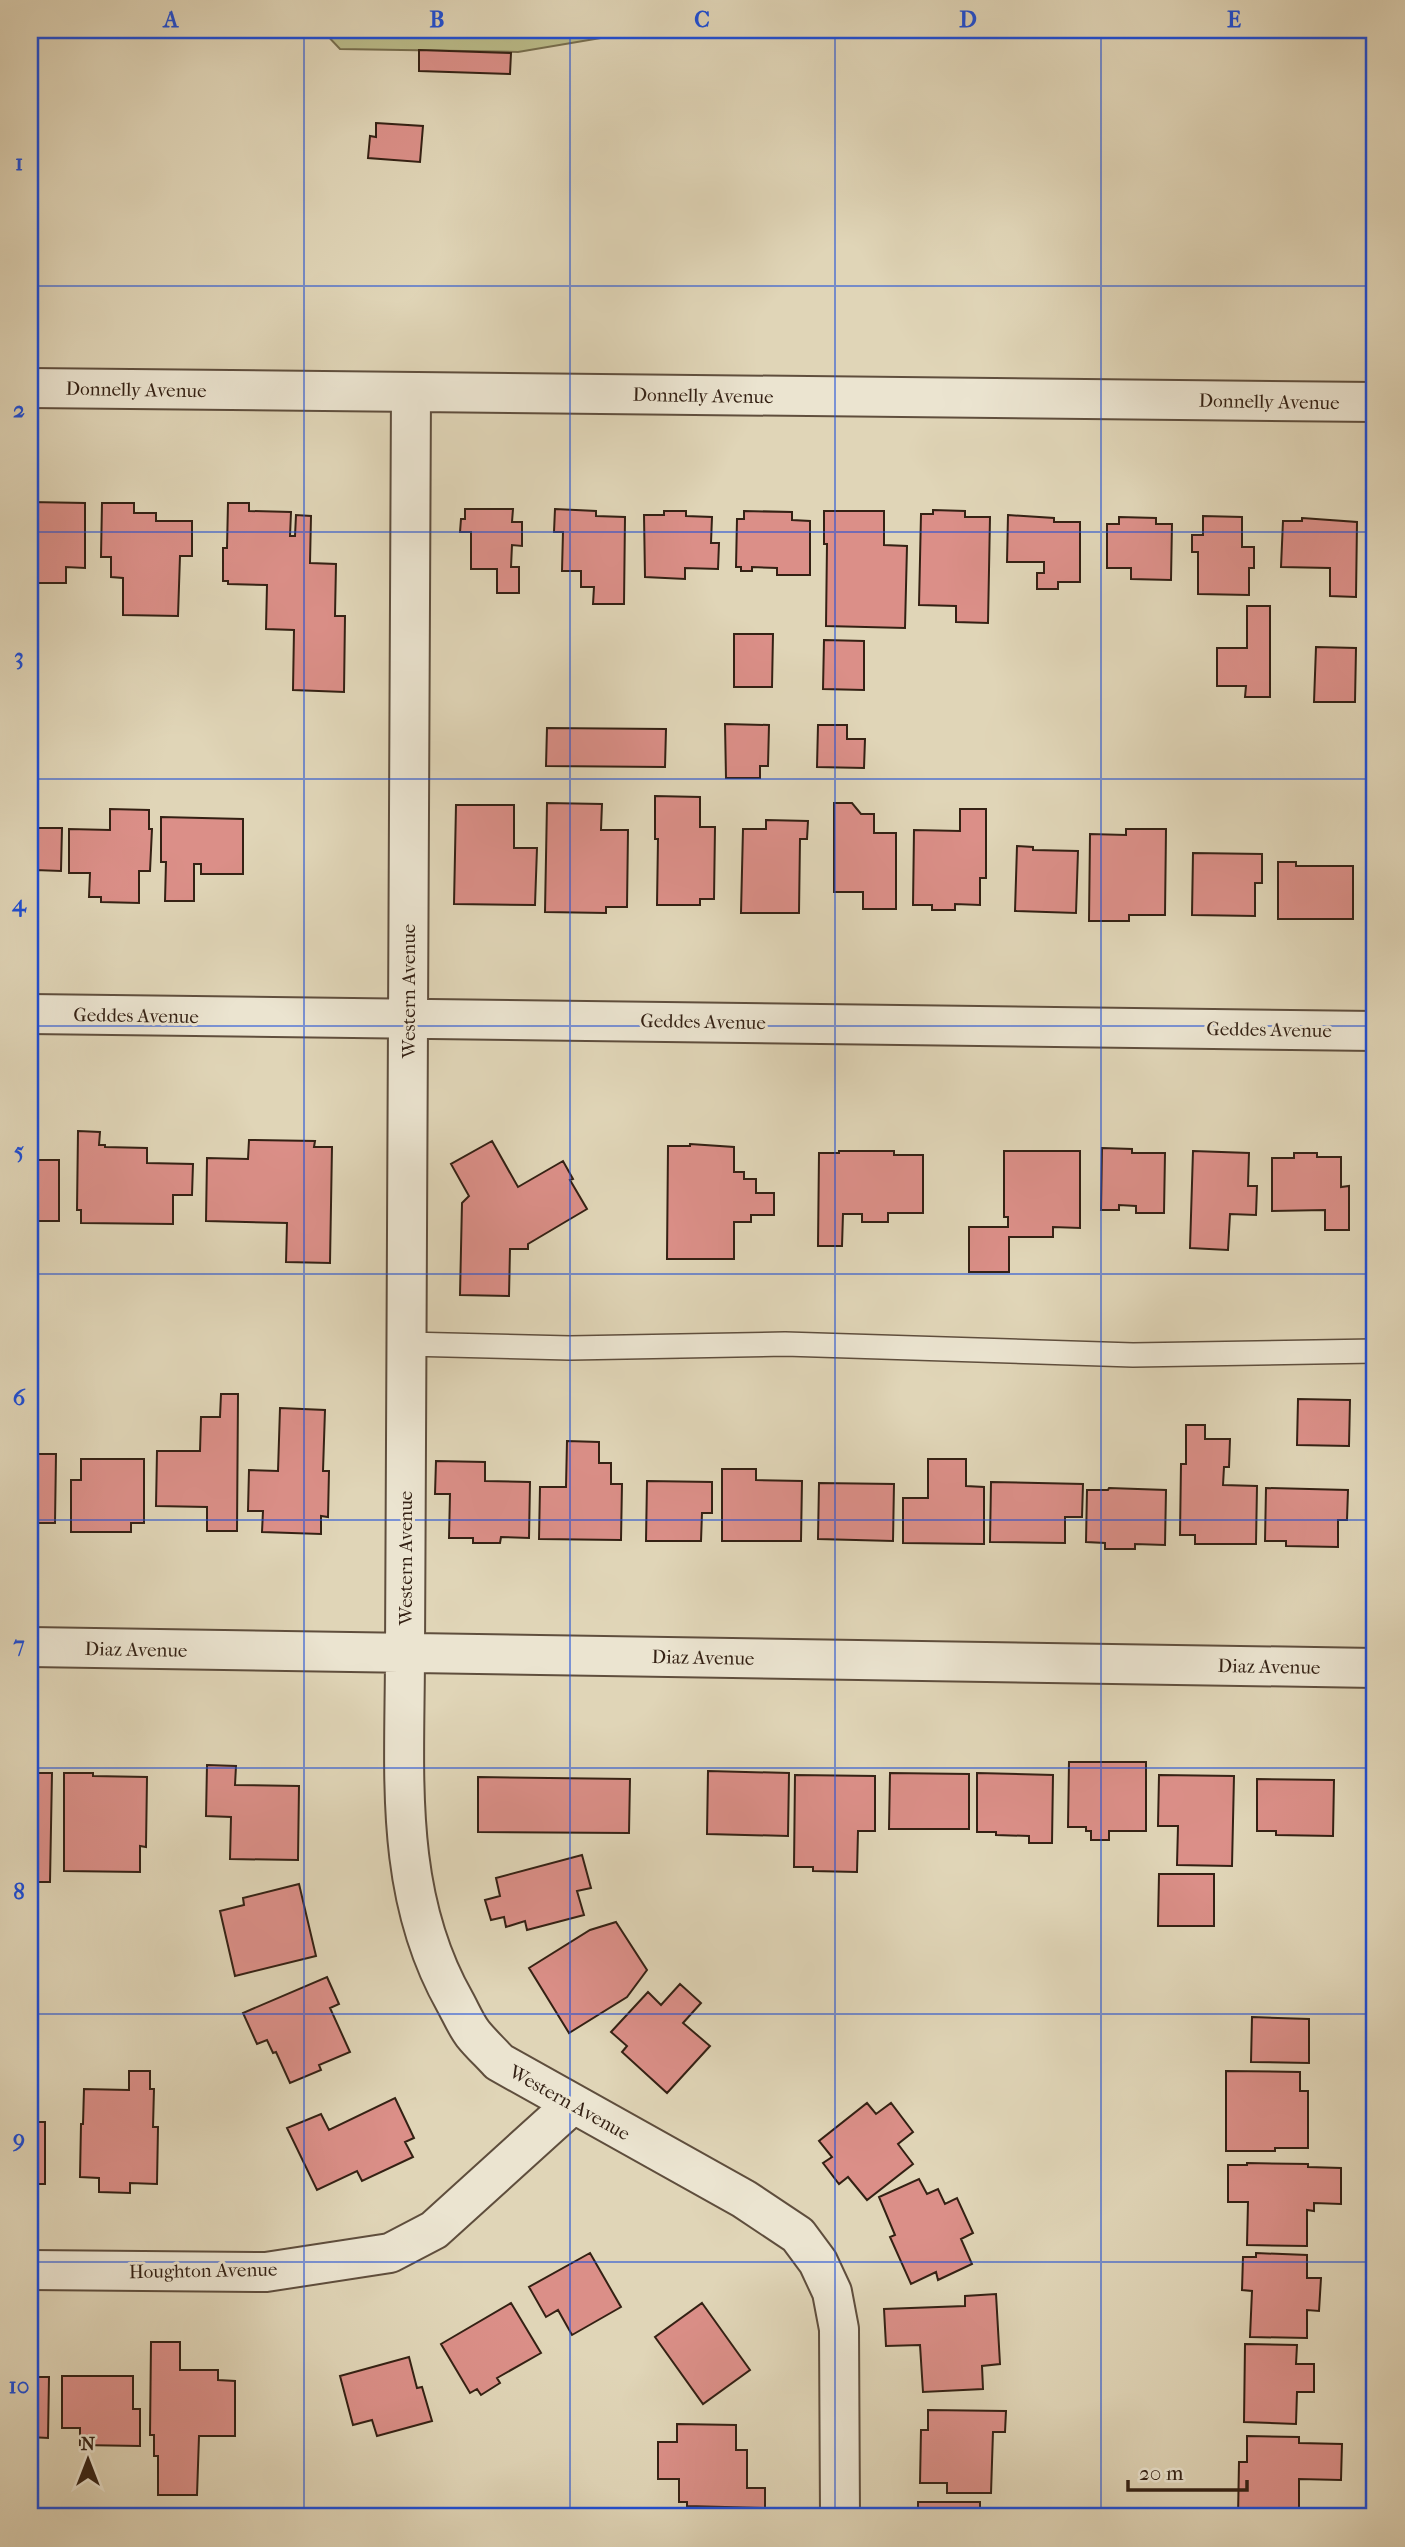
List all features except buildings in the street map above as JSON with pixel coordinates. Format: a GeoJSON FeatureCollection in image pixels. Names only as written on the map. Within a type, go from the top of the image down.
{"type":"FeatureCollection","features":[{"type":"Feature","properties":{"kind":"street","name":"Donnelly Avenue"},"geometry":{"type":"LineString","coordinates":[[30,388],[1375,402]]}},
{"type":"Feature","properties":{"kind":"street","name":"Western Avenue"},"geometry":{"type":"LineString","coordinates":[[411,392],[405,1652],[406,1831],[412,1886],[425,1936],[444,1983],[472,2033],[499,2062],[744,2199],[798,2235],[818,2262],[832,2292],[839,2329],[840,2517]]}},
{"type":"Feature","properties":{"kind":"street","name":"Geddes Avenue"},"geometry":{"type":"LineString","coordinates":[[30,1014],[1375,1031]]}},
{"type":"Feature","properties":{"kind":"street","name":"Diaz Avenue"},"geometry":{"type":"LineString","coordinates":[[30,1647],[1375,1668]]}},
{"type":"Feature","properties":{"kind":"street","name":"Houghton Avenue"},"geometry":{"type":"LineString","coordinates":[[30,2270],[266,2272],[390,2253],[434,2230],[573,2104]]}},
{"type":"Feature","properties":{"kind":"lane"},"geometry":{"type":"LineString","coordinates":[[406,1344],[570,1348],[785,1344],[1133,1355],[1375,1351]]}},
{"type":"Feature","properties":{"kind":"green space"},"geometry":{"type":"Polygon","coordinates":[[[322,30],[648,30],[518,52],[340,49],[322,30]]]}}]}
